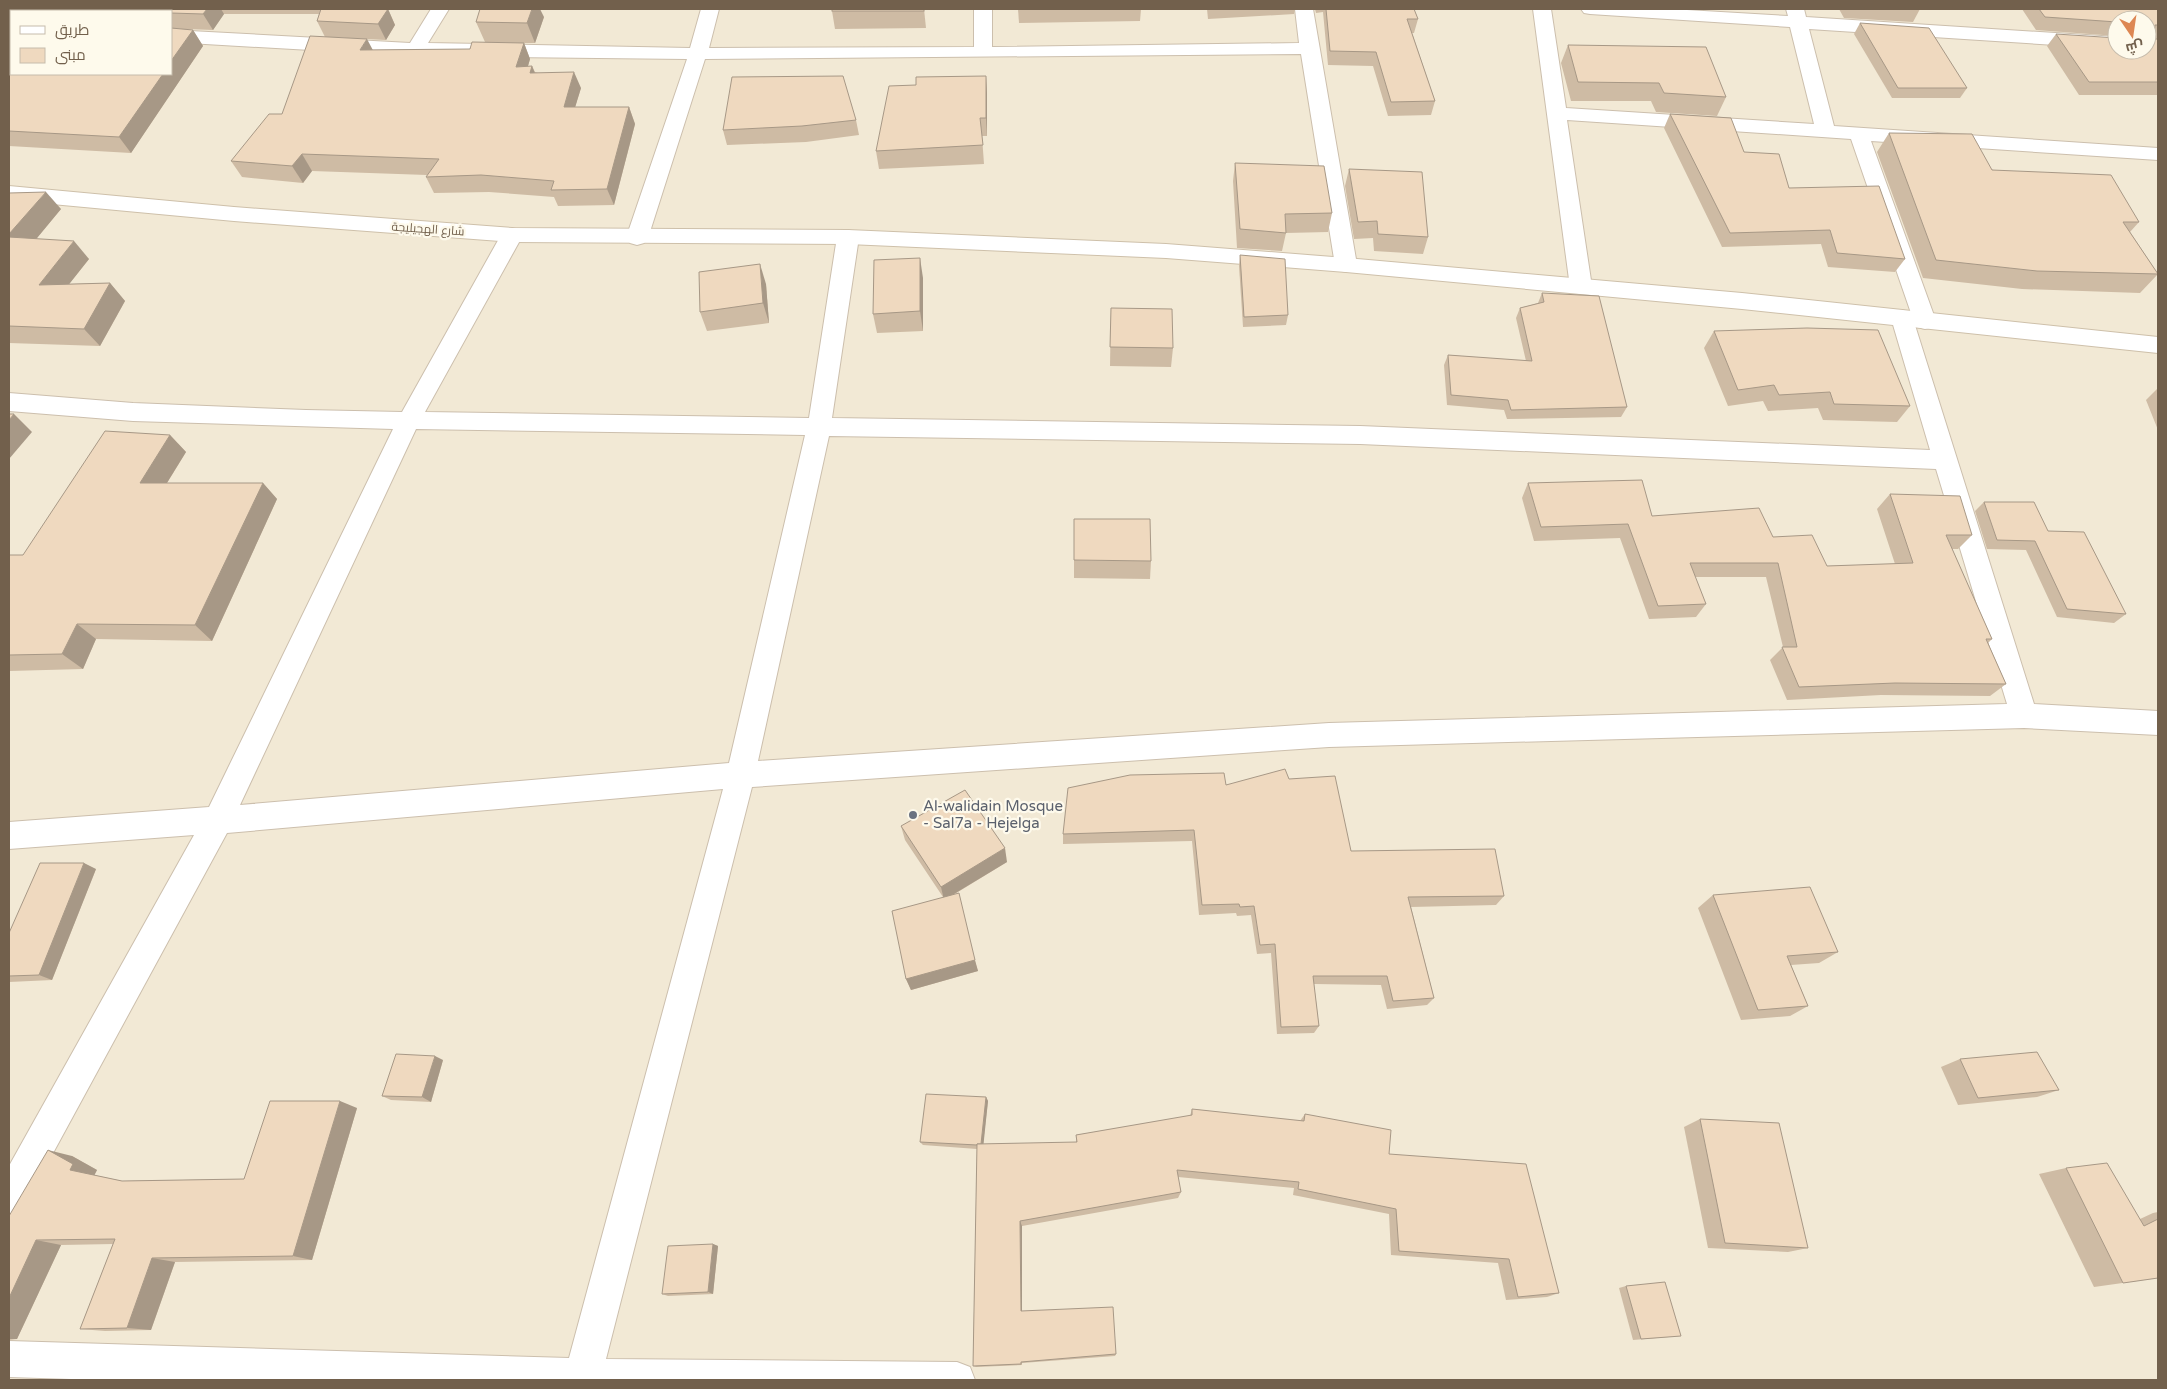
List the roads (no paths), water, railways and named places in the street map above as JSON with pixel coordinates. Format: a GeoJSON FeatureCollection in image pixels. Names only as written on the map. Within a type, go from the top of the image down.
{"type":"FeatureCollection","features":[{"type":"Feature","properties":{"kind":"street"},"geometry":{"type":"LineString","coordinates":[[415,50],[440,9]]}},
{"type":"Feature","properties":{"kind":"street"},"geometry":{"type":"LineString","coordinates":[[637,238],[698,53],[710,9]]}},
{"type":"Feature","properties":{"kind":"street"},"geometry":{"type":"LineString","coordinates":[[983,9],[983,52]]}},
{"type":"Feature","properties":{"kind":"street"},"geometry":{"type":"LineString","coordinates":[[1304,9],[1346,264]]}},
{"type":"Feature","properties":{"kind":"street"},"geometry":{"type":"LineString","coordinates":[[1542,9],[1581,287]]}},
{"type":"Feature","properties":{"kind":"street"},"geometry":{"type":"LineString","coordinates":[[1590,9],[1797,15],[2107,42]]}},
{"type":"Feature","properties":{"kind":"street"},"geometry":{"type":"LineString","coordinates":[[1797,15],[1826,132]]}},
{"type":"Feature","properties":{"kind":"street"},"geometry":{"type":"LineString","coordinates":[[172,36],[278,45],[415,50],[698,53],[1309,48]]}},
{"type":"Feature","properties":{"kind":"street"},"geometry":{"type":"LineString","coordinates":[[1557,113],[2158,154]]}},
{"type":"Feature","properties":{"kind":"street"},"geometry":{"type":"LineString","coordinates":[[1859,135],[1913,320],[1944,460],[2024,716]]}},
{"type":"Feature","properties":{"kind":"street","name":"شارع الهجيليجة"},"geometry":{"type":"LineString","coordinates":[[9,193],[244,215],[512,236],[637,238],[848,237],[1166,251],[1346,264],[2158,345]]}},
{"type":"Feature","properties":{"kind":"street"},"geometry":{"type":"LineString","coordinates":[[9,1200],[218,820],[409,420],[512,236]]}},
{"type":"Feature","properties":{"kind":"street"},"geometry":{"type":"LineString","coordinates":[[583,1378],[741,775],[819,427],[848,237]]}},
{"type":"Feature","properties":{"kind":"street"},"geometry":{"type":"LineString","coordinates":[[9,402],[133,412],[409,420],[1360,435],[1944,460]]}},
{"type":"Feature","properties":{"kind":"street"},"geometry":{"type":"LineString","coordinates":[[9,835],[218,820],[741,775],[1329,735],[2024,716],[2158,723]]}},
{"type":"Feature","properties":{"kind":"street"},"geometry":{"type":"LineString","coordinates":[[9,1359],[583,1378],[957,1380]]}},
{"type":"Feature","properties":{"kind":"place","name":"Al-walidain Mosque - Sal7a - Hejelga"},"geometry":{"type":"Point","coordinates":[913,815]}}]}
